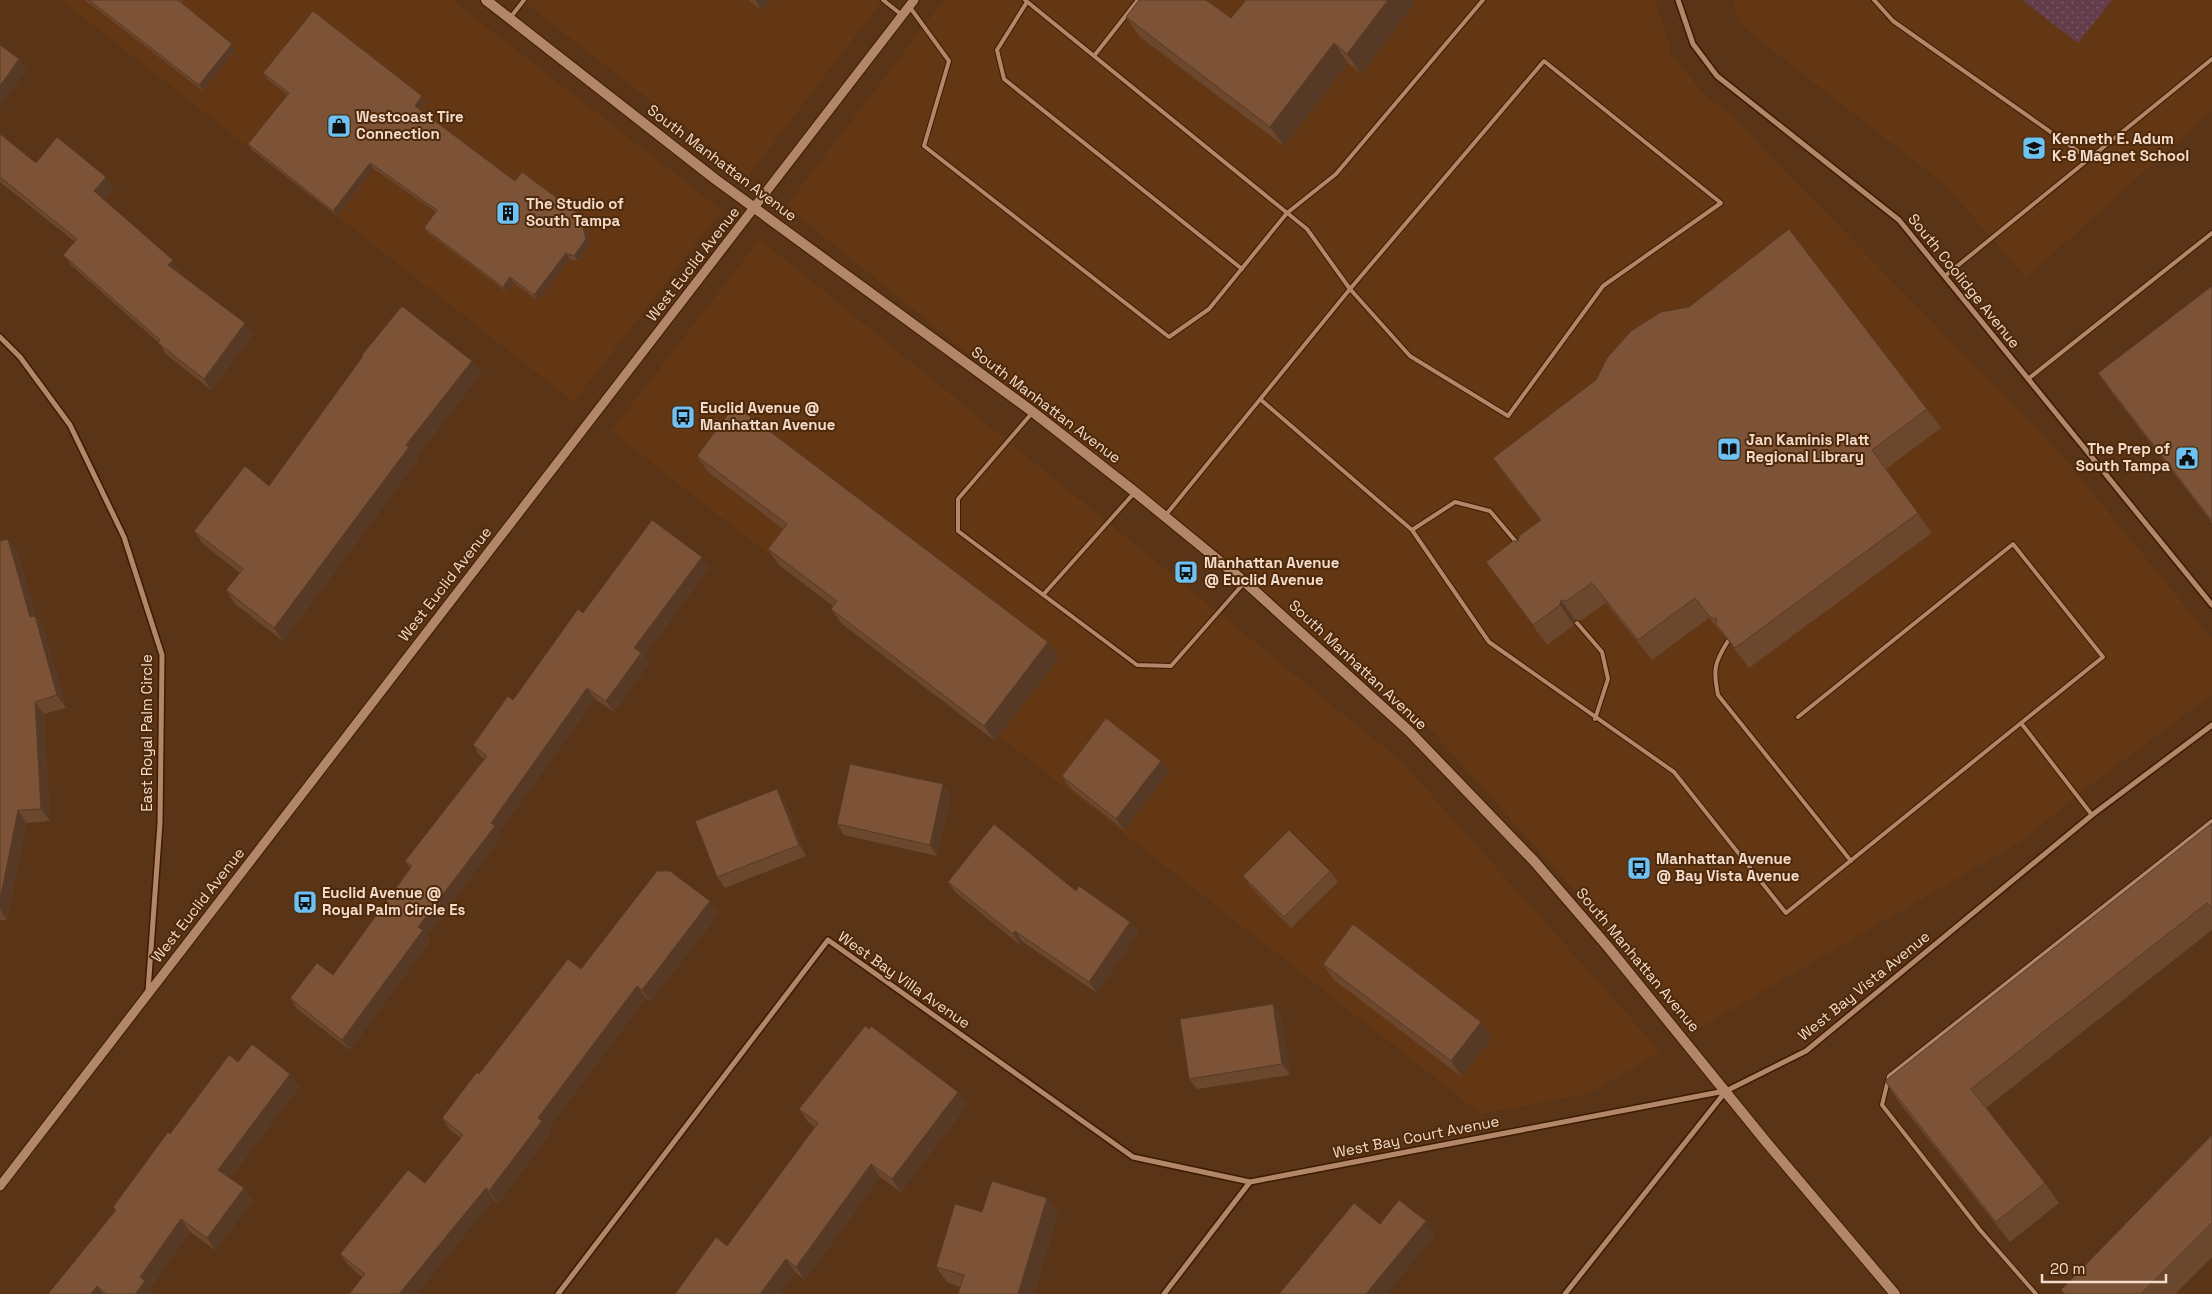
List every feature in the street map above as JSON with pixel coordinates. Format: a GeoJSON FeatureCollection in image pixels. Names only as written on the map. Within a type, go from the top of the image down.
{"type":"FeatureCollection","features":[{"type":"Feature","properties":{"kind":"main road","name":"South Manhattan Avenue"},"geometry":{"type":"LineString","coordinates":[[486,0],[754,207],[1033,412],[1135,492],[1245,582],[1409,731],[1534,861],[1608,947],[1895,1294]]}},
{"type":"Feature","properties":{"kind":"street","name":"South Coolidge Avenue"},"geometry":{"type":"LineString","coordinates":[[1678,0],[1693,44],[1717,76],[1899,220],[2212,605]]}},
{"type":"Feature","properties":{"kind":"street","name":"West Euclid Avenue"},"geometry":{"type":"LineString","coordinates":[[0,1186],[148,991],[911,3]]}},
{"type":"Feature","properties":{"kind":"street","name":"East Royal Palm Circle"},"geometry":{"type":"LineString","coordinates":[[0,337],[20,357],[70,426],[124,537],[162,655],[160,823],[148,991]]}},
{"type":"Feature","properties":{"kind":"street","name":"West Bay Vista Avenue"},"geometry":{"type":"LineString","coordinates":[[1565,1294],[1726,1091],[1806,1051],[2092,815],[2212,725]]}},
{"type":"Feature","properties":{"kind":"street","name":"West Bay Villa Avenue"},"geometry":{"type":"LineString","coordinates":[[558,1294],[828,940],[1133,1157],[1250,1182]]}},
{"type":"Feature","properties":{"kind":"street","name":"West Bay Court Avenue"},"geometry":{"type":"LineString","coordinates":[[1250,1182],[1726,1091]]}},
{"type":"Feature","properties":{"kind":"street"},"geometry":{"type":"LineString","coordinates":[[1164,1294],[1250,1182]]}},
{"type":"Feature","properties":{"kind":"lane"},"geometry":{"type":"LineString","coordinates":[[510,18],[524,0]]}},
{"type":"Feature","properties":{"kind":"lane"},"geometry":{"type":"LineString","coordinates":[[883,0],[902,15]]}},
{"type":"Feature","properties":{"kind":"lane"},"geometry":{"type":"LineString","coordinates":[[1094,56],[1138,0]]}},
{"type":"Feature","properties":{"kind":"lane"},"geometry":{"type":"LineString","coordinates":[[911,3],[949,61],[924,146],[1169,337],[1209,309],[1287,213],[1336,174],[1483,0]]}},
{"type":"Feature","properties":{"kind":"lane"},"geometry":{"type":"LineString","coordinates":[[1874,0],[1893,21],[2089,159]]}},
{"type":"Feature","properties":{"kind":"lane"},"geometry":{"type":"LineString","coordinates":[[1165,516],[1350,289],[1544,61],[1722,203],[1603,286],[1508,416],[1410,356],[1350,289],[1307,229],[1026,1],[997,50],[1004,79],[1242,269]]}},
{"type":"Feature","properties":{"kind":"lane"},"geometry":{"type":"LineString","coordinates":[[1945,276],[2212,59]]}},
{"type":"Feature","properties":{"kind":"lane"},"geometry":{"type":"LineString","coordinates":[[2028,379],[2212,233]]}},
{"type":"Feature","properties":{"kind":"lane"},"geometry":{"type":"LineString","coordinates":[[1260,399],[1412,530],[1489,642],[1674,772],[1786,913],[2103,658],[2012,544],[1798,717]]}},
{"type":"Feature","properties":{"kind":"lane"},"geometry":{"type":"LineString","coordinates":[[1033,412],[958,499],[958,531],[1137,665],[1171,666],[1245,582]]}},
{"type":"Feature","properties":{"kind":"lane"},"geometry":{"type":"LineString","coordinates":[[1043,595],[1135,492]]}},
{"type":"Feature","properties":{"kind":"lane"},"geometry":{"type":"LineString","coordinates":[[1412,530],[1455,502],[1490,511],[1519,545]]}},
{"type":"Feature","properties":{"kind":"lane"},"geometry":{"type":"LineString","coordinates":[[1578,623],[1602,652],[1608,679],[1595,718]]}},
{"type":"Feature","properties":{"kind":"lane"},"geometry":{"type":"LineString","coordinates":[[1728,641],[1721,652],[1714,673],[1718,695],[1851,861]]}},
{"type":"Feature","properties":{"kind":"lane"},"geometry":{"type":"LineString","coordinates":[[2021,723],[2092,815]]}},
{"type":"Feature","properties":{"kind":"lane"},"geometry":{"type":"LineString","coordinates":[[2036,1294],[1980,1230],[1882,1105],[1889,1076],[2212,821]]}},
{"type":"Feature","properties":{"kind":"shaded area"},"geometry":{"type":"Polygon","coordinates":[[[61,0],[452,0],[722,210],[574,402],[61,0]]]}},
{"type":"Feature","properties":{"kind":"shaded area"},"geometry":{"type":"Polygon","coordinates":[[[521,0],[883,0],[748,176],[521,0]]]}},
{"type":"Feature","properties":{"kind":"shaded area"},"geometry":{"type":"Polygon","coordinates":[[[944,0],[1655,0],[1670,46],[1670,52],[1703,93],[1730,114],[2060,453],[2212,639],[2212,695],[2076,796],[2022,841],[1698,1029],[1431,730],[786,206],[944,0]]]}},
{"type":"Feature","properties":{"kind":"shaded area","name":"Kenneth E. Adum K-8 Magnet School"},"geometry":{"type":"Polygon","coordinates":[[[1734,0],[2212,0],[2212,111],[2026,278],[1945,185],[1745,29],[1735,13],[1734,0]]]}},
{"type":"Feature","properties":{"kind":"shaded area"},"geometry":{"type":"Polygon","coordinates":[[[2022,0],[2112,0],[2078,43],[2022,0]]]}},
{"type":"Feature","properties":{"kind":"shaded area"},"geometry":{"type":"Polygon","coordinates":[[[760,239],[1402,762],[1661,1052],[1588,1094],[1481,1114],[611,431],[760,239]]]}},
{"type":"Feature","properties":{"kind":"building"},"geometry":{"type":"Polygon","coordinates":[[[89,0],[178,0],[232,44],[199,85],[89,0]]]}},
{"type":"Feature","properties":{"kind":"building"},"geometry":{"type":"Polygon","coordinates":[[[1139,0],[1206,0],[1231,18],[1246,0],[1388,0],[1347,54],[1334,43],[1270,127],[1126,17],[1139,0]]]}},
{"type":"Feature","properties":{"kind":"building"},"geometry":{"type":"Polygon","coordinates":[[[313,11],[422,96],[415,106],[515,181],[522,172],[580,215],[586,239],[574,256],[566,253],[534,295],[510,277],[503,287],[424,228],[437,210],[370,163],[333,211],[248,144],[289,93],[263,73],[313,11]]]}},
{"type":"Feature","properties":{"kind":"building"},"geometry":{"type":"Polygon","coordinates":[[[0,45],[19,59],[0,86],[0,45]]]}},
{"type":"Feature","properties":{"kind":"building"},"geometry":{"type":"Polygon","coordinates":[[[0,134],[36,163],[57,137],[106,177],[94,191],[173,260],[168,265],[245,323],[204,379],[158,343],[160,340],[63,255],[77,239],[0,177],[0,134]]]}},
{"type":"Feature","properties":{"kind":"building","name":"Jan Kaminis Platt Regional Library"},"geometry":{"type":"Polygon","coordinates":[[[1789,229],[1927,409],[1872,450],[1918,513],[1735,648],[1716,624],[1717,619],[1711,618],[1695,598],[1638,640],[1592,583],[1566,601],[1561,600],[1560,605],[1533,625],[1486,562],[1513,541],[1518,541],[1519,536],[1541,520],[1493,458],[1596,380],[1607,358],[1631,331],[1661,312],[1689,307],[1789,229]]]}},
{"type":"Feature","properties":{"kind":"building","name":"The Prep of South Tampa"},"geometry":{"type":"Polygon","coordinates":[[[2212,286],[2212,521],[2098,373],[2212,286]]]}},
{"type":"Feature","properties":{"kind":"building"},"geometry":{"type":"Polygon","coordinates":[[[402,306],[472,361],[406,445],[409,447],[274,628],[226,590],[243,569],[194,531],[245,466],[269,486],[362,355],[402,306]]]}},
{"type":"Feature","properties":{"kind":"building"},"geometry":{"type":"Polygon","coordinates":[[[735,405],[1048,642],[984,726],[831,609],[837,601],[768,549],[787,524],[697,456],[735,405]]]}},
{"type":"Feature","properties":{"kind":"building"},"geometry":{"type":"Polygon","coordinates":[[[652,520],[702,557],[634,648],[641,653],[606,701],[587,688],[491,823],[495,826],[418,927],[423,930],[342,1040],[290,998],[317,963],[333,975],[412,866],[405,861],[487,756],[473,745],[508,696],[513,700],[578,609],[583,613],[652,520]]]}},
{"type":"Feature","properties":{"kind":"building"},"geometry":{"type":"Polygon","coordinates":[[[8,539],[30,617],[35,616],[57,695],[35,702],[41,809],[18,810],[0,900],[0,541],[8,539]]]}},
{"type":"Feature","properties":{"kind":"building"},"geometry":{"type":"Polygon","coordinates":[[[1106,718],[1161,761],[1116,819],[1062,776],[1106,718]]]}},
{"type":"Feature","properties":{"kind":"building"},"geometry":{"type":"Polygon","coordinates":[[[850,764],[943,784],[930,845],[837,824],[850,764]]]}},
{"type":"Feature","properties":{"kind":"building"},"geometry":{"type":"Polygon","coordinates":[[[777,789],[799,845],[717,877],[695,821],[777,789]]]}},
{"type":"Feature","properties":{"kind":"building"},"geometry":{"type":"Polygon","coordinates":[[[2212,823],[2212,908],[2207,903],[1971,1089],[2045,1183],[1996,1222],[1885,1081],[2212,823]]]}},
{"type":"Feature","properties":{"kind":"building"},"geometry":{"type":"Polygon","coordinates":[[[994,824],[1076,891],[1079,886],[1130,922],[1089,982],[1015,931],[1013,934],[948,882],[994,824]]]}},
{"type":"Feature","properties":{"kind":"building"},"geometry":{"type":"Polygon","coordinates":[[[1289,830],[1330,871],[1284,917],[1243,876],[1289,830]]]}},
{"type":"Feature","properties":{"kind":"building"},"geometry":{"type":"Polygon","coordinates":[[[657,871],[670,871],[710,901],[642,990],[637,986],[538,1118],[542,1121],[489,1191],[486,1188],[399,1294],[349,1294],[365,1274],[340,1254],[408,1170],[425,1183],[463,1135],[442,1118],[477,1072],[479,1074],[568,959],[581,969],[657,871]]]}},
{"type":"Feature","properties":{"kind":"building"},"geometry":{"type":"Polygon","coordinates":[[[1353,924],[1481,1022],[1451,1061],[1323,964],[1353,924]]]}},
{"type":"Feature","properties":{"kind":"building"},"geometry":{"type":"Polygon","coordinates":[[[1273,1004],[1282,1064],[1189,1079],[1180,1019],[1273,1004]]]}},
{"type":"Feature","properties":{"kind":"building"},"geometry":{"type":"Polygon","coordinates":[[[865,1026],[869,1029],[871,1026],[958,1092],[892,1179],[871,1164],[796,1267],[786,1259],[760,1294],[675,1294],[716,1237],[727,1246],[818,1123],[799,1109],[865,1026]]]}},
{"type":"Feature","properties":{"kind":"building"},"geometry":{"type":"Polygon","coordinates":[[[252,1044],[290,1074],[218,1170],[244,1188],[207,1238],[181,1219],[140,1277],[145,1281],[135,1294],[106,1294],[97,1286],[91,1294],[48,1294],[116,1210],[113,1207],[168,1132],[170,1134],[229,1055],[238,1062],[252,1044]]]}},
{"type":"Feature","properties":{"kind":"building"},"geometry":{"type":"Polygon","coordinates":[[[2212,1135],[2212,1223],[2141,1294],[2065,1294],[2061,1290],[2212,1135]]]}},
{"type":"Feature","properties":{"kind":"building"},"geometry":{"type":"Polygon","coordinates":[[[992,1181],[1047,1198],[1018,1294],[958,1294],[964,1275],[936,1267],[955,1204],[982,1212],[992,1181]]]}},
{"type":"Feature","properties":{"kind":"building"},"geometry":{"type":"Polygon","coordinates":[[[1399,1200],[1426,1221],[1366,1294],[1279,1294],[1354,1203],[1380,1224],[1399,1200]]]}},
{"type":"Feature","properties":{"kind":"place","name":"Westcoast Tire Connection"},"geometry":{"type":"Point","coordinates":[339,126]}},
{"type":"Feature","properties":{"kind":"place","name":"Kenneth E. Adum K-8 Magnet School"},"geometry":{"type":"Point","coordinates":[2034,148]}},
{"type":"Feature","properties":{"kind":"place","name":"The Studio of South Tampa"},"geometry":{"type":"Point","coordinates":[508,213]}},
{"type":"Feature","properties":{"kind":"place","name":"Euclid Avenue @ Manhattan Avenue"},"geometry":{"type":"Point","coordinates":[683,417]}},
{"type":"Feature","properties":{"kind":"place","name":"Jan Kaminis Platt Regional Library"},"geometry":{"type":"Point","coordinates":[1729,449]}},
{"type":"Feature","properties":{"kind":"place","name":"The Prep of South Tampa"},"geometry":{"type":"Point","coordinates":[2187,458]}},
{"type":"Feature","properties":{"kind":"place","name":"Manhattan Avenue @ Euclid Avenue"},"geometry":{"type":"Point","coordinates":[1186,572]}},
{"type":"Feature","properties":{"kind":"place","name":"Manhattan Avenue @ Bay Vista Avenue"},"geometry":{"type":"Point","coordinates":[1639,868]}},
{"type":"Feature","properties":{"kind":"place","name":"Euclid Avenue @ Royal Palm Circle Es"},"geometry":{"type":"Point","coordinates":[305,902]}}]}
